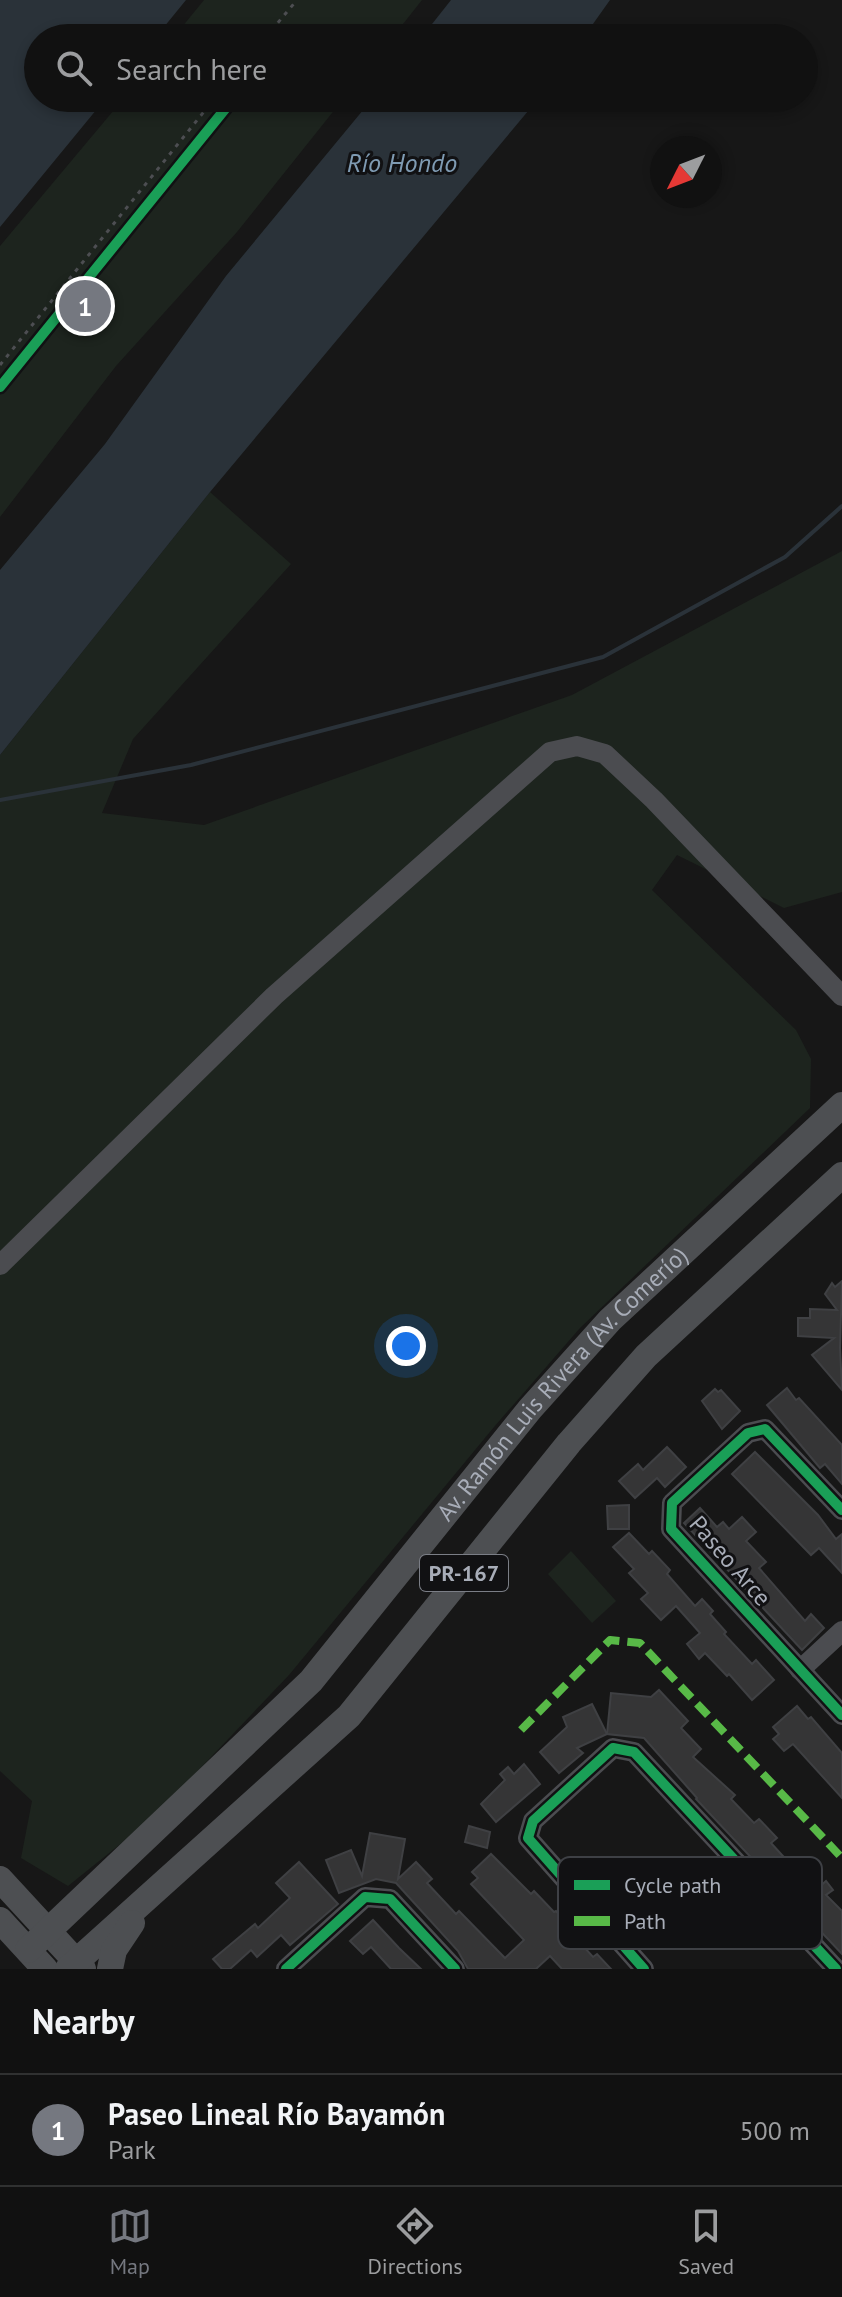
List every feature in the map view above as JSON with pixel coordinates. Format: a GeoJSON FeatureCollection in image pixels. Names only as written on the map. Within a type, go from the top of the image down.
{"type":"FeatureCollection","features":[{"type":"Feature","properties":{"kind":"main road","name":"Av. Ramón Luis Rivera (Av. Comerío)"},"geometry":{"type":"LineString","coordinates":[[36,1960],[47,1931],[311,1681],[530,1409],[610,1320],[842,1105]]}},
{"type":"Feature","properties":{"kind":"main road","name":"Av. Ramón Luis Rivera (Av. Comerío)"},"geometry":{"type":"LineString","coordinates":[[76,1967],[159,1887],[349,1716],[569,1443],[646,1356],[842,1175]]}},
{"type":"Feature","properties":{"kind":"main road"},"geometry":{"type":"LineString","coordinates":[[8,1887],[43,1904],[66,1901],[89,1892]]}},
{"type":"Feature","properties":{"kind":"main road"},"geometry":{"type":"LineString","coordinates":[[8,1887],[76,1967]]}},
{"type":"Feature","properties":{"kind":"main road"},"geometry":{"type":"LineString","coordinates":[[110,1969],[120,1938],[159,1887]]}},
{"type":"Feature","properties":{"kind":"main road"},"geometry":{"type":"LineString","coordinates":[[0,1920],[36,1960]]}},
{"type":"Feature","properties":{"kind":"street"},"geometry":{"type":"LineString","coordinates":[[0,1265],[274,996],[550,752],[577,746],[605,754],[654,800],[842,996]]}},
{"type":"Feature","properties":{"kind":"street","name":"Paseo Arce"},"geometry":{"type":"LineString","coordinates":[[800,1670],[671,1529],[672,1503],[748,1433],[765,1429],[842,1510]]}},
{"type":"Feature","properties":{"kind":"street"},"geometry":{"type":"LineString","coordinates":[[842,1631],[800,1670],[842,1715]]}},
{"type":"Feature","properties":{"kind":"street"},"geometry":{"type":"LineString","coordinates":[[558,1872],[528,1838],[533,1821],[613,1748],[634,1752],[732,1857]]}},
{"type":"Feature","properties":{"kind":"street"},"geometry":{"type":"LineString","coordinates":[[286,1969],[365,1897],[390,1899],[455,1969]]}},
{"type":"Feature","properties":{"kind":"street"},"geometry":{"type":"LineString","coordinates":[[626,1949],[644,1969]]}},
{"type":"Feature","properties":{"kind":"street"},"geometry":{"type":"LineString","coordinates":[[817,1949],[836,1969]]}},
{"type":"Feature","properties":{"kind":"path"},"geometry":{"type":"LineString","coordinates":[[277,24],[297,0]]}},
{"type":"Feature","properties":{"kind":"path"},"geometry":{"type":"LineString","coordinates":[[0,365],[204,112]]}},
{"type":"Feature","properties":{"kind":"shaded area"},"geometry":{"type":"Polygon","coordinates":[[[204,0],[422,0],[403,24],[184,24],[204,0]]]}},
{"type":"Feature","properties":{"kind":"shaded area"},"geometry":{"type":"Polygon","coordinates":[[[112,112],[333,112],[237,232],[116,366],[0,517],[0,246],[112,112]]]}},
{"type":"Feature","properties":{"kind":"shaded area"},"geometry":{"type":"Polygon","coordinates":[[[210,492],[291,564],[133,739],[102,813],[204,825],[572,695],[842,551],[842,892],[784,908],[677,855],[652,890],[796,1030],[811,1059],[810,1108],[580,1328],[289,1675],[154,1817],[68,1886],[21,1858],[32,1801],[0,1771],[0,755],[210,492]]]}},
{"type":"Feature","properties":{"kind":"shaded area"},"geometry":{"type":"Polygon","coordinates":[[[571,1551],[616,1601],[592,1623],[548,1574],[571,1551]]]}},
{"type":"Feature","properties":{"kind":"water"},"geometry":{"type":"Polygon","coordinates":[[[0,0],[186,0],[166,24],[24,24],[24,112],[94,112],[0,227],[0,0]]]}},
{"type":"Feature","properties":{"kind":"water"},"geometry":{"type":"Polygon","coordinates":[[[451,0],[610,0],[593,24],[432,24],[451,0]]]}},
{"type":"Feature","properties":{"kind":"water","name":"Río Hondo"},"geometry":{"type":"Polygon","coordinates":[[[361,112],[527,112],[210,492],[0,755],[0,570],[105,444],[226,276],[361,112]]]}},
{"type":"Feature","properties":{"kind":"building"},"geometry":{"type":"Polygon","coordinates":[[[842,1281],[842,1390],[812,1355],[834,1338],[798,1336],[798,1318],[810,1318],[810,1309],[837,1310],[825,1294],[832,1283],[835,1287],[842,1281]]]}},
{"type":"Feature","properties":{"kind":"building"},"geometry":{"type":"Polygon","coordinates":[[[787,1388],[842,1445],[842,1484],[825,1464],[820,1468],[767,1405],[787,1388]]]}},
{"type":"Feature","properties":{"kind":"building"},"geometry":{"type":"Polygon","coordinates":[[[715,1389],[718,1392],[721,1390],[740,1411],[722,1429],[702,1401],[715,1389]]]}},
{"type":"Feature","properties":{"kind":"building"},"geometry":{"type":"Polygon","coordinates":[[[667,1447],[686,1467],[665,1487],[657,1478],[635,1498],[619,1481],[638,1464],[643,1470],[667,1447]]]}},
{"type":"Feature","properties":{"kind":"building"},"geometry":{"type":"Polygon","coordinates":[[[755,1452],[818,1515],[836,1539],[842,1534],[842,1573],[819,1548],[811,1555],[732,1474],[755,1452]]]}},
{"type":"Feature","properties":{"kind":"building"},"geometry":{"type":"Polygon","coordinates":[[[629,1505],[629,1529],[608,1529],[607,1506],[629,1505]]]}},
{"type":"Feature","properties":{"kind":"building"},"geometry":{"type":"Polygon","coordinates":[[[700,1508],[717,1527],[723,1522],[729,1529],[742,1517],[756,1532],[746,1541],[766,1562],[759,1568],[805,1621],[811,1614],[824,1628],[802,1650],[684,1523],[700,1508]]]}},
{"type":"Feature","properties":{"kind":"building"},"geometry":{"type":"Polygon","coordinates":[[[629,1533],[670,1570],[667,1574],[695,1606],[702,1599],[713,1611],[710,1614],[726,1632],[724,1634],[752,1664],[756,1660],[774,1680],[752,1700],[705,1653],[699,1659],[687,1644],[700,1633],[676,1606],[661,1620],[641,1599],[648,1593],[629,1573],[634,1569],[613,1547],[629,1533]]]}},
{"type":"Feature","properties":{"kind":"building"},"geometry":{"type":"Polygon","coordinates":[[[659,1690],[688,1721],[681,1728],[701,1749],[693,1757],[735,1795],[731,1799],[754,1823],[759,1819],[777,1838],[771,1843],[784,1857],[751,1857],[644,1738],[607,1734],[611,1693],[651,1697],[659,1690]]]}},
{"type":"Feature","properties":{"kind":"building"},"geometry":{"type":"Polygon","coordinates":[[[592,1704],[607,1734],[577,1748],[583,1753],[559,1773],[540,1752],[567,1727],[563,1717],[592,1704]]]}},
{"type":"Feature","properties":{"kind":"building"},"geometry":{"type":"Polygon","coordinates":[[[797,1706],[808,1719],[811,1717],[842,1753],[842,1798],[793,1744],[784,1751],[773,1739],[779,1734],[773,1727],[797,1706]]]}},
{"type":"Feature","properties":{"kind":"building"},"geometry":{"type":"Polygon","coordinates":[[[524,1764],[540,1784],[496,1822],[481,1804],[505,1780],[500,1774],[508,1767],[514,1774],[524,1764]]]}},
{"type":"Feature","properties":{"kind":"building"},"geometry":{"type":"Polygon","coordinates":[[[469,1826],[490,1832],[487,1848],[465,1842],[469,1826]]]}},
{"type":"Feature","properties":{"kind":"building"},"geometry":{"type":"Polygon","coordinates":[[[370,1833],[405,1839],[398,1879],[416,1862],[432,1879],[427,1883],[505,1958],[524,1940],[471,1884],[478,1878],[472,1872],[491,1854],[531,1894],[534,1891],[558,1913],[558,1949],[586,1949],[593,1957],[597,1954],[611,1969],[562,1969],[550,1956],[536,1969],[468,1969],[458,1951],[396,1883],[376,1879],[339,1893],[326,1860],[351,1850],[362,1876],[370,1833]]]}},
{"type":"Feature","properties":{"kind":"building"},"geometry":{"type":"Polygon","coordinates":[[[299,1862],[338,1904],[290,1945],[281,1935],[257,1957],[251,1950],[230,1969],[222,1969],[213,1959],[255,1924],[258,1928],[290,1898],[276,1883],[299,1862]]]}},
{"type":"Feature","properties":{"kind":"building"},"geometry":{"type":"Polygon","coordinates":[[[826,1881],[833,1890],[826,1895],[842,1911],[842,1954],[822,1933],[822,1885],[826,1881]]]}},
{"type":"Feature","properties":{"kind":"building"},"geometry":{"type":"Polygon","coordinates":[[[373,1920],[421,1969],[391,1969],[371,1947],[363,1954],[350,1941],[373,1920]]]}},
{"type":"Feature","properties":{"kind":"waterway"},"geometry":{"type":"LineString","coordinates":[[0,800],[191,765],[603,657],[785,557],[842,506]]}},
{"type":"Feature","properties":{"kind":"marked path"},"geometry":{"type":"LineString","coordinates":[[521,1730],[610,1640],[640,1643],[842,1858]]}},
{"type":"Feature","properties":{"kind":"cycle path"},"geometry":{"type":"LineString","coordinates":[[0,387],[223,112]]}},
{"type":"Feature","properties":{"kind":"cycle path"},"geometry":{"type":"LineString","coordinates":[[842,1510],[765,1429],[748,1433],[672,1503],[671,1529],[842,1715]]}},
{"type":"Feature","properties":{"kind":"cycle path"},"geometry":{"type":"LineString","coordinates":[[558,1872],[528,1838],[533,1821],[613,1748],[634,1752],[732,1857]]}},
{"type":"Feature","properties":{"kind":"cycle path"},"geometry":{"type":"LineString","coordinates":[[286,1969],[365,1897],[390,1899],[455,1969]]}},
{"type":"Feature","properties":{"kind":"cycle path"},"geometry":{"type":"LineString","coordinates":[[626,1949],[644,1969]]}},
{"type":"Feature","properties":{"kind":"cycle path"},"geometry":{"type":"LineString","coordinates":[[817,1949],[836,1969]]}},
{"type":"Feature","properties":{"kind":"place","name":"Paseo Lineal Río Bayamón"},"geometry":{"type":"Point","coordinates":[85,306]}}]}
